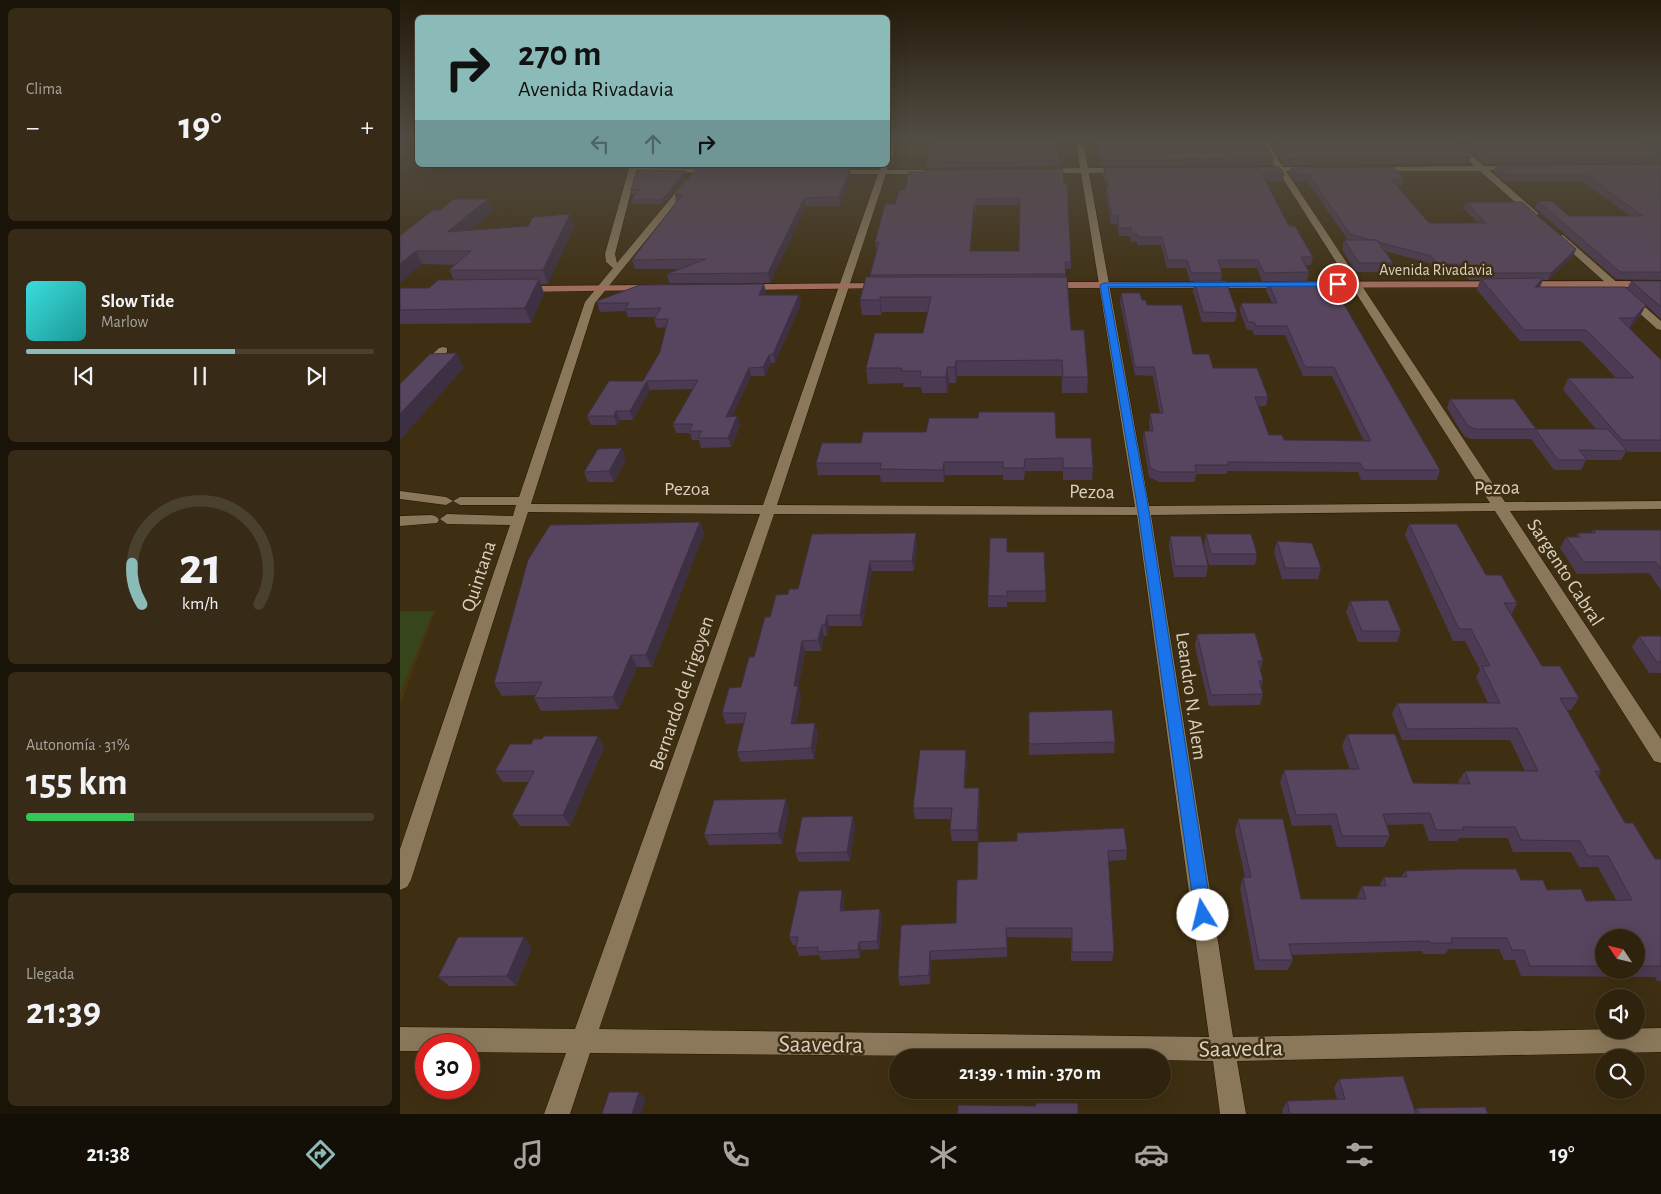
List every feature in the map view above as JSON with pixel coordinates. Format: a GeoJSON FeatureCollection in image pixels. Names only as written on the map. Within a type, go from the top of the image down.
{"type":"FeatureCollection","features":[{"type":"Feature","properties":{"kind":"main road","name":"Avenida Rivadavia"},"geometry":{"type":"LineString","coordinates":[[1034,286],[1661,284]]}},
{"type":"Feature","properties":{"kind":"main road"},"geometry":{"type":"LineString","coordinates":[[738,287],[894,286]]}},
{"type":"Feature","properties":{"kind":"main road"},"geometry":{"type":"LineString","coordinates":[[516,289],[665,288]]}},
{"type":"Feature","properties":{"kind":"street"},"geometry":{"type":"LineString","coordinates":[[618,268],[611,262],[610,254],[627,192]]}},
{"type":"Feature","properties":{"kind":"street","name":"Quintana"},"geometry":{"type":"LineString","coordinates":[[400,880],[590,302],[680,192]]}},
{"type":"Feature","properties":{"kind":"street","name":"Bernardo de Irigoyen"},"geometry":{"type":"LineString","coordinates":[[557,1114],[769,508],[876,192]]}},
{"type":"Feature","properties":{"kind":"street","name":"Leandro N. Alem"},"geometry":{"type":"LineString","coordinates":[[1088,192],[1143,511],[1233,1114]]}},
{"type":"Feature","properties":{"kind":"street","name":"Sargento Cabral"},"geometry":{"type":"LineString","coordinates":[[1295,192],[1357,284],[1661,756]]}},
{"type":"Feature","properties":{"kind":"street"},"geometry":{"type":"LineString","coordinates":[[1509,192],[1540,220]]}},
{"type":"Feature","properties":{"kind":"street"},"geometry":{"type":"LineString","coordinates":[[1555,233],[1661,328]]}},
{"type":"Feature","properties":{"kind":"street"},"geometry":{"type":"LineString","coordinates":[[400,392],[442,350]]}},
{"type":"Feature","properties":{"kind":"street"},"geometry":{"type":"LineString","coordinates":[[400,496],[522,510]]}},
{"type":"Feature","properties":{"kind":"street","name":"Pezoa"},"geometry":{"type":"LineString","coordinates":[[522,510],[769,508],[1143,511],[1661,505]]}},
{"type":"Feature","properties":{"kind":"street"},"geometry":{"type":"LineString","coordinates":[[447,519],[478,518],[522,510]]}},
{"type":"Feature","properties":{"kind":"street"},"geometry":{"type":"LineString","coordinates":[[400,521],[432,520]]}},
{"type":"Feature","properties":{"kind":"street","name":"Saavedra"},"geometry":{"type":"LineString","coordinates":[[400,1039],[1223,1049],[1661,1040]]}},
{"type":"Feature","properties":{"kind":"shaded area"},"geometry":{"type":"Polygon","coordinates":[[[400,611],[435,611],[400,705],[400,611]]]}},
{"type":"Feature","properties":{"kind":"green space"},"geometry":{"type":"Polygon","coordinates":[[[400,612],[433,612],[400,693],[400,612]]]}},
{"type":"Feature","properties":{"kind":"building"},"geometry":{"type":"Polygon","coordinates":[[[638,192],[669,192],[662,200],[631,200],[638,192]]]}},
{"type":"Feature","properties":{"kind":"building"},"geometry":{"type":"Polygon","coordinates":[[[677,192],[841,192],[839,197],[804,198],[768,273],[667,274],[706,259],[632,260],[682,195],[675,195],[677,192]]]}},
{"type":"Feature","properties":{"kind":"building"},"geometry":{"type":"Polygon","coordinates":[[[898,192],[1067,192],[1071,262],[1065,262],[1066,274],[870,275],[879,242],[875,242],[885,204],[895,204],[898,192]],[[1020,198],[976,199],[970,251],[1019,251],[1020,198]]]}},
{"type":"Feature","properties":{"kind":"building"},"geometry":{"type":"Polygon","coordinates":[[[1107,192],[1271,192],[1289,226],[1295,226],[1313,257],[1301,257],[1309,272],[1264,273],[1258,260],[1218,260],[1222,273],[1191,273],[1187,260],[1168,260],[1162,237],[1138,237],[1137,234],[1132,234],[1131,228],[1119,228],[1118,216],[1112,216],[1107,192]]]}},
{"type":"Feature","properties":{"kind":"building"},"geometry":{"type":"Polygon","coordinates":[[[1321,192],[1402,192],[1429,223],[1486,223],[1466,202],[1522,202],[1576,249],[1551,273],[1471,273],[1464,264],[1438,264],[1431,256],[1350,234],[1321,192]]]}},
{"type":"Feature","properties":{"kind":"building"},"geometry":{"type":"Polygon","coordinates":[[[1610,192],[1661,192],[1661,272],[1620,272],[1538,201],[1552,201],[1569,216],[1643,216],[1610,192]]]}},
{"type":"Feature","properties":{"kind":"building"},"geometry":{"type":"Polygon","coordinates":[[[454,199],[488,199],[447,232],[528,226],[533,217],[570,214],[543,270],[449,270],[471,251],[416,251],[400,264],[400,235],[433,210],[440,210],[454,199]]]}},
{"type":"Feature","properties":{"kind":"building"},"geometry":{"type":"Polygon","coordinates":[[[1344,240],[1377,240],[1393,263],[1359,263],[1344,240]]]}},
{"type":"Feature","properties":{"kind":"building"},"geometry":{"type":"Polygon","coordinates":[[[866,277],[1067,277],[1071,330],[1084,330],[1088,377],[1063,377],[1062,360],[956,361],[955,367],[947,367],[946,377],[920,377],[921,371],[901,371],[902,368],[866,368],[875,333],[923,333],[931,297],[880,297],[880,300],[860,300],[866,277]]]}},
{"type":"Feature","properties":{"kind":"building"},"geometry":{"type":"Polygon","coordinates":[[[1543,278],[1535,287],[1625,287],[1646,305],[1634,318],[1619,318],[1661,360],[1661,440],[1622,440],[1568,378],[1634,378],[1586,330],[1524,330],[1481,279],[1543,278]]]}},
{"type":"Feature","properties":{"kind":"building"},"geometry":{"type":"Polygon","coordinates":[[[539,279],[525,308],[400,310],[400,288],[429,288],[438,280],[539,279]]]}},
{"type":"Feature","properties":{"kind":"building"},"geometry":{"type":"Polygon","coordinates":[[[1194,281],[1226,281],[1237,313],[1203,312],[1194,281]]]}},
{"type":"Feature","properties":{"kind":"building"},"geometry":{"type":"Polygon","coordinates":[[[1631,281],[1661,281],[1661,307],[1631,281]]]}},
{"type":"Feature","properties":{"kind":"building"},"geometry":{"type":"Polygon","coordinates":[[[1268,282],[1314,282],[1320,294],[1338,294],[1440,470],[1364,470],[1360,463],[1228,462],[1228,465],[1195,465],[1196,472],[1160,472],[1150,468],[1144,431],[1153,431],[1150,413],[1163,413],[1154,367],[1135,367],[1121,293],[1140,293],[1142,300],[1146,300],[1147,305],[1182,305],[1193,354],[1209,354],[1213,368],[1257,368],[1268,397],[1255,397],[1269,435],[1282,435],[1284,440],[1371,441],[1334,367],[1305,367],[1287,326],[1256,326],[1254,322],[1248,322],[1241,303],[1277,303],[1268,282]]]}},
{"type":"Feature","properties":{"kind":"building"},"geometry":{"type":"Polygon","coordinates":[[[764,284],[759,295],[799,295],[773,354],[769,355],[763,367],[749,368],[726,417],[737,416],[728,438],[698,438],[702,431],[689,431],[693,424],[673,424],[698,380],[647,381],[630,411],[616,411],[614,416],[587,416],[609,381],[643,381],[660,352],[668,319],[654,319],[661,308],[625,309],[629,303],[597,303],[597,301],[640,285],[764,284]]]}},
{"type":"Feature","properties":{"kind":"building"},"geometry":{"type":"Polygon","coordinates":[[[457,353],[400,414],[400,384],[430,354],[457,353]]]}},
{"type":"Feature","properties":{"kind":"building"},"geometry":{"type":"Polygon","coordinates":[[[1450,399],[1514,399],[1536,429],[1608,429],[1627,451],[1579,450],[1587,460],[1558,460],[1535,429],[1475,429],[1468,426],[1450,399]]]}},
{"type":"Feature","properties":{"kind":"building"},"geometry":{"type":"Polygon","coordinates":[[[979,412],[1055,412],[1056,438],[1091,438],[1093,468],[1063,468],[1063,458],[1025,459],[1024,468],[1003,468],[1003,462],[944,462],[943,470],[880,469],[881,463],[816,463],[822,443],[861,443],[863,432],[926,432],[929,418],[978,418],[979,412]]]}},
{"type":"Feature","properties":{"kind":"building"},"geometry":{"type":"Polygon","coordinates":[[[622,448],[609,471],[584,472],[598,449],[622,448]]]}},
{"type":"Feature","properties":{"kind":"building"},"geometry":{"type":"Polygon","coordinates":[[[700,522],[646,655],[631,655],[613,697],[534,698],[542,682],[494,683],[528,560],[550,525],[700,522]]]}},
{"type":"Feature","properties":{"kind":"building"},"geometry":{"type":"Polygon","coordinates":[[[1409,524],[1457,524],[1486,575],[1501,575],[1517,603],[1504,603],[1542,666],[1560,666],[1579,698],[1560,698],[1601,771],[1595,771],[1625,823],[1633,823],[1655,859],[1661,859],[1661,966],[1645,966],[1645,929],[1595,929],[1595,966],[1530,966],[1524,950],[1512,950],[1507,938],[1451,938],[1452,943],[1430,943],[1429,941],[1289,944],[1293,960],[1259,960],[1243,877],[1251,877],[1238,819],[1283,819],[1301,899],[1366,899],[1362,886],[1386,886],[1384,877],[1407,877],[1405,871],[1516,869],[1521,880],[1543,880],[1547,890],[1581,889],[1586,901],[1632,900],[1608,856],[1588,856],[1580,841],[1521,840],[1515,827],[1462,827],[1464,830],[1436,830],[1430,813],[1383,814],[1390,836],[1342,836],[1336,814],[1296,815],[1284,770],[1359,769],[1347,734],[1395,734],[1413,783],[1470,784],[1465,771],[1538,771],[1517,728],[1407,729],[1397,703],[1500,703],[1482,666],[1490,666],[1471,629],[1459,629],[1409,524]]]}},
{"type":"Feature","properties":{"kind":"building"},"geometry":{"type":"Polygon","coordinates":[[[1593,530],[1661,530],[1661,569],[1656,562],[1584,562],[1566,537],[1580,537],[1578,533],[1596,533],[1593,530]]]}},
{"type":"Feature","properties":{"kind":"building"},"geometry":{"type":"Polygon","coordinates":[[[916,533],[912,561],[870,561],[860,615],[827,615],[825,625],[822,625],[818,640],[802,641],[794,686],[798,686],[791,724],[815,723],[811,748],[737,752],[746,713],[722,713],[729,688],[741,687],[749,657],[754,657],[765,617],[770,617],[776,595],[788,594],[789,589],[798,589],[812,534],[916,533]]]}},
{"type":"Feature","properties":{"kind":"building"},"geometry":{"type":"Polygon","coordinates":[[[1206,534],[1251,534],[1257,554],[1211,554],[1206,534]]]}},
{"type":"Feature","properties":{"kind":"building"},"geometry":{"type":"Polygon","coordinates":[[[1170,536],[1201,536],[1208,566],[1175,566],[1170,536]]]}},
{"type":"Feature","properties":{"kind":"building"},"geometry":{"type":"Polygon","coordinates":[[[990,538],[1007,538],[1007,552],[1044,552],[1046,591],[1007,591],[1007,596],[988,596],[990,538]]]}},
{"type":"Feature","properties":{"kind":"building"},"geometry":{"type":"Polygon","coordinates":[[[1277,541],[1312,543],[1321,568],[1285,568],[1277,541]]]}},
{"type":"Feature","properties":{"kind":"building"},"geometry":{"type":"Polygon","coordinates":[[[1388,600],[1401,631],[1362,631],[1350,601],[1388,600]]]}},
{"type":"Feature","properties":{"kind":"building"},"geometry":{"type":"Polygon","coordinates":[[[1255,633],[1263,661],[1258,661],[1263,680],[1259,681],[1263,694],[1211,695],[1197,634],[1255,633]]]}},
{"type":"Feature","properties":{"kind":"building"},"geometry":{"type":"Polygon","coordinates":[[[1639,636],[1661,636],[1661,662],[1657,662],[1639,636]]]}},
{"type":"Feature","properties":{"kind":"building"},"geometry":{"type":"Polygon","coordinates":[[[1112,710],[1115,742],[1029,744],[1029,712],[1112,710]]]}},
{"type":"Feature","properties":{"kind":"building"},"geometry":{"type":"Polygon","coordinates":[[[544,736],[598,736],[563,815],[512,815],[534,771],[495,771],[510,744],[531,744],[534,739],[542,739],[544,736]]]}},
{"type":"Feature","properties":{"kind":"building"},"geometry":{"type":"Polygon","coordinates":[[[920,750],[966,750],[964,788],[979,788],[977,830],[950,830],[952,808],[913,808],[920,750]]]}},
{"type":"Feature","properties":{"kind":"building"},"geometry":{"type":"Polygon","coordinates":[[[786,799],[778,833],[704,835],[714,800],[786,799]]]}},
{"type":"Feature","properties":{"kind":"building"},"geometry":{"type":"Polygon","coordinates":[[[853,816],[847,852],[795,853],[802,817],[853,816]]]}},
{"type":"Feature","properties":{"kind":"building"},"geometry":{"type":"Polygon","coordinates":[[[1124,828],[1127,850],[1108,851],[1114,952],[1072,952],[1072,928],[1006,928],[1007,948],[930,951],[929,975],[898,977],[901,925],[956,923],[957,880],[977,879],[978,842],[1017,841],[1017,833],[1124,828]]]}},
{"type":"Feature","properties":{"kind":"building"},"geometry":{"type":"Polygon","coordinates":[[[842,890],[840,911],[880,909],[877,941],[859,942],[858,950],[818,952],[818,947],[796,948],[798,937],[789,937],[799,891],[842,890]]]}},
{"type":"Feature","properties":{"kind":"building"},"geometry":{"type":"Polygon","coordinates":[[[458,937],[524,937],[507,976],[438,977],[458,937]]]}},
{"type":"Feature","properties":{"kind":"building"},"geometry":{"type":"Polygon","coordinates":[[[1403,1076],[1416,1114],[1290,1114],[1287,1101],[1345,1099],[1339,1079],[1403,1076]]]}},
{"type":"Feature","properties":{"kind":"building"},"geometry":{"type":"Polygon","coordinates":[[[609,1092],[639,1092],[632,1114],[602,1114],[609,1092]]]}},
{"type":"Feature","properties":{"kind":"building"},"geometry":{"type":"Polygon","coordinates":[[[1036,1103],[1078,1103],[1078,1114],[958,1114],[958,1105],[1036,1106],[1036,1103]]]}},
{"type":"Feature","properties":{"kind":"building"},"geometry":{"type":"Polygon","coordinates":[[[1485,1107],[1488,1114],[1419,1114],[1417,1108],[1485,1107]]]}},
{"type":"Feature","properties":{"kind":"route"},"geometry":{"type":"LineString","coordinates":[[1203,915],[1143,511],[1104,285],[1338,284]]}}]}
